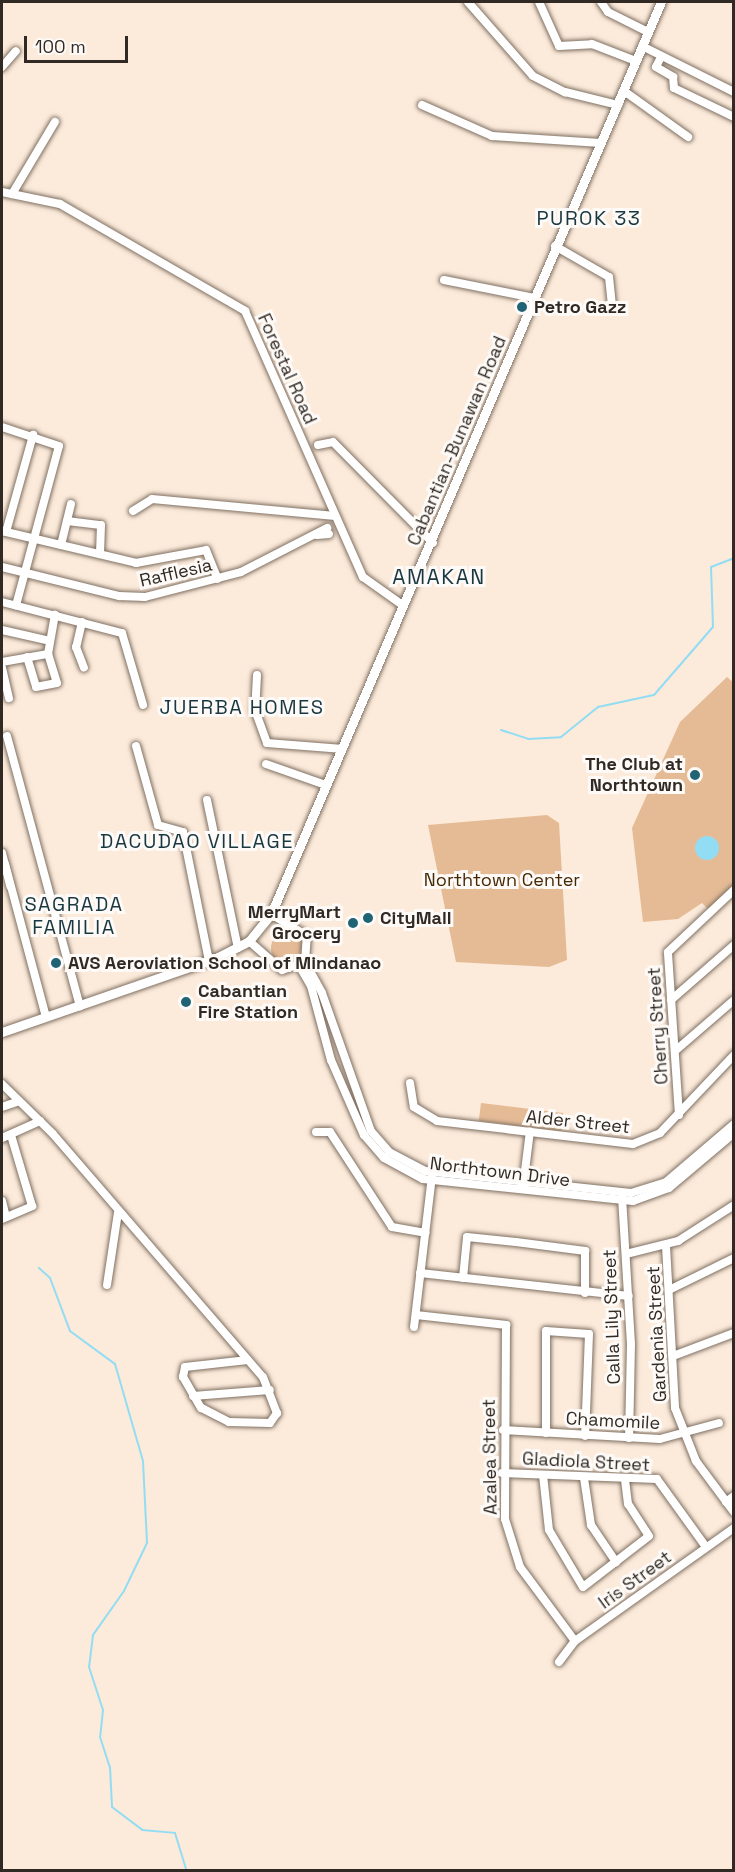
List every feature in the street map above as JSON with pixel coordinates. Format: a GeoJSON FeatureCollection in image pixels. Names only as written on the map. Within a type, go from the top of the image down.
{"type":"FeatureCollection","features":[{"type":"Feature","properties":{"kind":"main road","name":"Cabantian-Bunawan Road"},"geometry":{"type":"LineString","coordinates":[[2,1032],[209,961],[249,941],[271,915],[433,543],[555,246],[661,2]]}},
{"type":"Feature","properties":{"kind":"street"},"geometry":{"type":"LineString","coordinates":[[468,2],[533,76],[565,92],[618,105]]}},
{"type":"Feature","properties":{"kind":"street"},"geometry":{"type":"LineString","coordinates":[[539,2],[559,46],[592,44],[636,62]]}},
{"type":"Feature","properties":{"kind":"street"},"geometry":{"type":"LineString","coordinates":[[600,2],[608,12],[648,33]]}},
{"type":"Feature","properties":{"kind":"street"},"geometry":{"type":"LineString","coordinates":[[642,46],[734,92]]}},
{"type":"Feature","properties":{"kind":"street"},"geometry":{"type":"LineString","coordinates":[[3,65],[16,51]]}},
{"type":"Feature","properties":{"kind":"street"},"geometry":{"type":"LineString","coordinates":[[661,57],[656,68],[674,77],[674,88],[734,117]]}},
{"type":"Feature","properties":{"kind":"street"},"geometry":{"type":"LineString","coordinates":[[624,91],[688,137]]}},
{"type":"Feature","properties":{"kind":"street"},"geometry":{"type":"LineString","coordinates":[[422,105],[492,136],[601,143]]}},
{"type":"Feature","properties":{"kind":"street"},"geometry":{"type":"LineString","coordinates":[[12,194],[55,122]]}},
{"type":"Feature","properties":{"kind":"street","name":"Forestal Road"},"geometry":{"type":"LineString","coordinates":[[2,192],[60,204],[245,310],[334,527],[369,586],[404,606]]}},
{"type":"Feature","properties":{"kind":"street"},"geometry":{"type":"LineString","coordinates":[[555,246],[609,277],[612,306]]}},
{"type":"Feature","properties":{"kind":"street"},"geometry":{"type":"LineString","coordinates":[[444,280],[534,298]]}},
{"type":"Feature","properties":{"kind":"street"},"geometry":{"type":"LineString","coordinates":[[2,430],[33,435],[59,446],[16,605]]}},
{"type":"Feature","properties":{"kind":"street"},"geometry":{"type":"LineString","coordinates":[[33,435],[4,532],[143,563],[206,550],[218,579]]}},
{"type":"Feature","properties":{"kind":"street"},"geometry":{"type":"LineString","coordinates":[[318,445],[333,442],[433,543]]}},
{"type":"Feature","properties":{"kind":"street"},"geometry":{"type":"LineString","coordinates":[[133,511],[152,499],[334,527]]}},
{"type":"Feature","properties":{"kind":"street"},"geometry":{"type":"LineString","coordinates":[[61,545],[71,504]]}},
{"type":"Feature","properties":{"kind":"street"},"geometry":{"type":"LineString","coordinates":[[67,521],[101,525],[100,554]]}},
{"type":"Feature","properties":{"kind":"street","name":"Rafflesia"},"geometry":{"type":"LineString","coordinates":[[2,567],[128,598],[218,579],[334,527]]}},
{"type":"Feature","properties":{"kind":"street"},"geometry":{"type":"LineString","coordinates":[[2,602],[125,635],[143,705]]}},
{"type":"Feature","properties":{"kind":"street"},"geometry":{"type":"LineString","coordinates":[[27,657],[39,688],[58,681],[48,654],[55,615]]}},
{"type":"Feature","properties":{"kind":"street"},"geometry":{"type":"LineString","coordinates":[[82,622],[76,652],[84,668]]}},
{"type":"Feature","properties":{"kind":"street"},"geometry":{"type":"LineString","coordinates":[[2,630],[50,641]]}},
{"type":"Feature","properties":{"kind":"street"},"geometry":{"type":"LineString","coordinates":[[2,662],[48,654]]}},
{"type":"Feature","properties":{"kind":"street"},"geometry":{"type":"LineString","coordinates":[[2,668],[9,698]]}},
{"type":"Feature","properties":{"kind":"street"},"geometry":{"type":"LineString","coordinates":[[257,675],[255,710],[267,743],[343,749]]}},
{"type":"Feature","properties":{"kind":"street"},"geometry":{"type":"LineString","coordinates":[[7,736],[80,1006]]}},
{"type":"Feature","properties":{"kind":"street"},"geometry":{"type":"LineString","coordinates":[[136,746],[158,825],[183,832],[209,961]]}},
{"type":"Feature","properties":{"kind":"street"},"geometry":{"type":"LineString","coordinates":[[266,764],[326,786]]}},
{"type":"Feature","properties":{"kind":"street"},"geometry":{"type":"LineString","coordinates":[[207,800],[238,948]]}},
{"type":"Feature","properties":{"kind":"street"},"geometry":{"type":"LineString","coordinates":[[2,853],[6,887],[46,1017]]}},
{"type":"Feature","properties":{"kind":"street","name":"Cherry Street"},"geometry":{"type":"LineString","coordinates":[[679,1115],[669,949],[734,890]]}},
{"type":"Feature","properties":{"kind":"street","name":"Northtown Drive"},"geometry":{"type":"LineString","coordinates":[[271,915],[306,936],[302,964],[315,984],[371,1131],[402,1161],[432,1176],[622,1198],[669,1188],[734,1133]]}},
{"type":"Feature","properties":{"kind":"street"},"geometry":{"type":"LineString","coordinates":[[249,941],[277,968],[302,964]]}},
{"type":"Feature","properties":{"kind":"street"},"geometry":{"type":"LineString","coordinates":[[671,1000],[734,945]]}},
{"type":"Feature","properties":{"kind":"street"},"geometry":{"type":"LineString","coordinates":[[675,1051],[734,1000]]}},
{"type":"Feature","properties":{"kind":"street","name":"Alder Street"},"geometry":{"type":"LineString","coordinates":[[410,1083],[410,1100],[427,1118],[633,1144],[651,1139],[679,1115],[696,1091],[734,1055]]}},
{"type":"Feature","properties":{"kind":"street"},"geometry":{"type":"LineString","coordinates":[[2,1084],[40,1121],[248,1360],[270,1390],[277,1413],[274,1422],[264,1424],[222,1421],[193,1396],[183,1377],[185,1367],[248,1360]]}},
{"type":"Feature","properties":{"kind":"street"},"geometry":{"type":"LineString","coordinates":[[677,1088],[696,1091]]}},
{"type":"Feature","properties":{"kind":"street"},"geometry":{"type":"LineString","coordinates":[[2,1107],[19,1101]]}},
{"type":"Feature","properties":{"kind":"street"},"geometry":{"type":"LineString","coordinates":[[2,1138],[40,1121]]}},
{"type":"Feature","properties":{"kind":"street","name":"Northtown Drive"},"geometry":{"type":"LineString","coordinates":[[622,1198],[666,1182],[734,1124]]}},
{"type":"Feature","properties":{"kind":"street"},"geometry":{"type":"LineString","coordinates":[[523,1187],[530,1131]]}},
{"type":"Feature","properties":{"kind":"street"},"geometry":{"type":"LineString","coordinates":[[316,1132],[330,1132],[392,1227],[425,1233]]}},
{"type":"Feature","properties":{"kind":"street"},"geometry":{"type":"LineString","coordinates":[[2,1201],[4,1218],[32,1206],[11,1135]]}},
{"type":"Feature","properties":{"kind":"street"},"geometry":{"type":"LineString","coordinates":[[414,1327],[432,1176]]}},
{"type":"Feature","properties":{"kind":"street","name":"Calla Lily Street"},"geometry":{"type":"LineString","coordinates":[[622,1198],[629,1296],[629,1438]]}},
{"type":"Feature","properties":{"kind":"street"},"geometry":{"type":"LineString","coordinates":[[626,1254],[666,1246],[734,1205]]}},
{"type":"Feature","properties":{"kind":"street"},"geometry":{"type":"LineString","coordinates":[[107,1285],[118,1212]]}},
{"type":"Feature","properties":{"kind":"street"},"geometry":{"type":"LineString","coordinates":[[463,1278],[467,1237],[516,1242],[585,1251],[585,1293]]}},
{"type":"Feature","properties":{"kind":"street","name":"Gardenia Street"},"geometry":{"type":"LineString","coordinates":[[666,1246],[671,1289],[673,1389],[684,1436],[734,1512]]}},
{"type":"Feature","properties":{"kind":"street"},"geometry":{"type":"LineString","coordinates":[[671,1289],[734,1258]]}},
{"type":"Feature","properties":{"kind":"street"},"geometry":{"type":"LineString","coordinates":[[420,1273],[585,1293],[629,1296]]}},
{"type":"Feature","properties":{"kind":"street","name":"Azalea Street"},"geometry":{"type":"LineString","coordinates":[[416,1316],[506,1324],[502,1473],[505,1519],[520,1567],[575,1641]]}},
{"type":"Feature","properties":{"kind":"street"},"geometry":{"type":"LineString","coordinates":[[546,1433],[546,1331],[589,1334],[585,1436]]}},
{"type":"Feature","properties":{"kind":"street"},"geometry":{"type":"LineString","coordinates":[[674,1356],[734,1333]]}},
{"type":"Feature","properties":{"kind":"street"},"geometry":{"type":"LineString","coordinates":[[193,1396],[270,1390]]}},
{"type":"Feature","properties":{"kind":"street","name":"Chamomile"},"geometry":{"type":"LineString","coordinates":[[503,1430],[629,1438],[684,1436],[719,1423]]}},
{"type":"Feature","properties":{"kind":"street","name":"Gladiola Street"},"geometry":{"type":"LineString","coordinates":[[502,1473],[584,1478],[657,1479],[706,1547]]}},
{"type":"Feature","properties":{"kind":"street"},"geometry":{"type":"LineString","coordinates":[[543,1475],[549,1530],[583,1587],[649,1536],[628,1504],[625,1479]]}},
{"type":"Feature","properties":{"kind":"street"},"geometry":{"type":"LineString","coordinates":[[584,1478],[591,1525],[616,1562]]}},
{"type":"Feature","properties":{"kind":"street"},"geometry":{"type":"LineString","coordinates":[[726,1502],[734,1496]]}},
{"type":"Feature","properties":{"kind":"street","name":"Iris Street"},"geometry":{"type":"LineString","coordinates":[[559,1662],[575,1641],[734,1528]]}},
{"type":"Feature","properties":{"kind":"green space","name":"The Club at Northtown"},"geometry":{"type":"Polygon","coordinates":[[[727,677],[734,683],[733,886],[708,909],[702,903],[678,919],[643,922],[632,828],[680,722],[727,677]]]}},
{"type":"Feature","properties":{"kind":"green space","name":"Northtown Center"},"geometry":{"type":"Polygon","coordinates":[[[547,815],[559,823],[567,960],[549,967],[456,962],[428,825],[547,815]]]}},
{"type":"Feature","properties":{"kind":"green space"},"geometry":{"type":"Polygon","coordinates":[[[287,932],[298,937],[303,948],[298,959],[287,964],[276,959],[271,948],[276,937],[287,932]]]}},
{"type":"Feature","properties":{"kind":"green space"},"geometry":{"type":"Polygon","coordinates":[[[481,1103],[563,1113],[561,1131],[479,1121],[481,1103]]]}},
{"type":"Feature","properties":{"kind":"water"},"geometry":{"type":"Polygon","coordinates":[[[707,836],[715,840],[719,848],[715,856],[707,860],[699,856],[695,848],[699,840],[707,836]]]}},
{"type":"Feature","properties":{"kind":"waterway"},"geometry":{"type":"LineString","coordinates":[[501,730],[528,739],[561,737],[598,707],[654,695],[713,627],[711,567],[734,558]]}},
{"type":"Feature","properties":{"kind":"waterway"},"geometry":{"type":"LineString","coordinates":[[39,1268],[50,1278],[70,1331],[115,1364],[143,1461],[147,1543],[124,1591],[93,1635],[89,1667],[103,1710],[100,1737],[110,1767],[112,1807],[142,1830],[175,1833],[186,1870]]}},
{"type":"Feature","properties":{"kind":"place","name":"Petro Gazz"},"geometry":{"type":"Point","coordinates":[522,307]}},
{"type":"Feature","properties":{"kind":"place","name":"The Club at Northtown"},"geometry":{"type":"Point","coordinates":[695,775]}},
{"type":"Feature","properties":{"kind":"place","name":"CityMall"},"geometry":{"type":"Point","coordinates":[368,918]}},
{"type":"Feature","properties":{"kind":"place","name":"MerryMart Grocery"},"geometry":{"type":"Point","coordinates":[353,923]}},
{"type":"Feature","properties":{"kind":"place","name":"AVS Aeroviation School of Mindanao"},"geometry":{"type":"Point","coordinates":[56,963]}},
{"type":"Feature","properties":{"kind":"place","name":"Cabantian Fire Station"},"geometry":{"type":"Point","coordinates":[186,1002]}},
{"type":"Feature","properties":{"kind":"district","name":"PUROK 33"},"geometry":{"type":"Point","coordinates":[589,218]}},
{"type":"Feature","properties":{"kind":"district","name":"AMAKAN"},"geometry":{"type":"Point","coordinates":[439,577]}},
{"type":"Feature","properties":{"kind":"district","name":"JUERBA HOMES"},"geometry":{"type":"Point","coordinates":[242,707]}},
{"type":"Feature","properties":{"kind":"district","name":"DACUDAO VILLAGE"},"geometry":{"type":"Point","coordinates":[197,841]}},
{"type":"Feature","properties":{"kind":"district","name":"SAGRADA FAMILIA"},"geometry":{"type":"Point","coordinates":[74,916]}}]}
